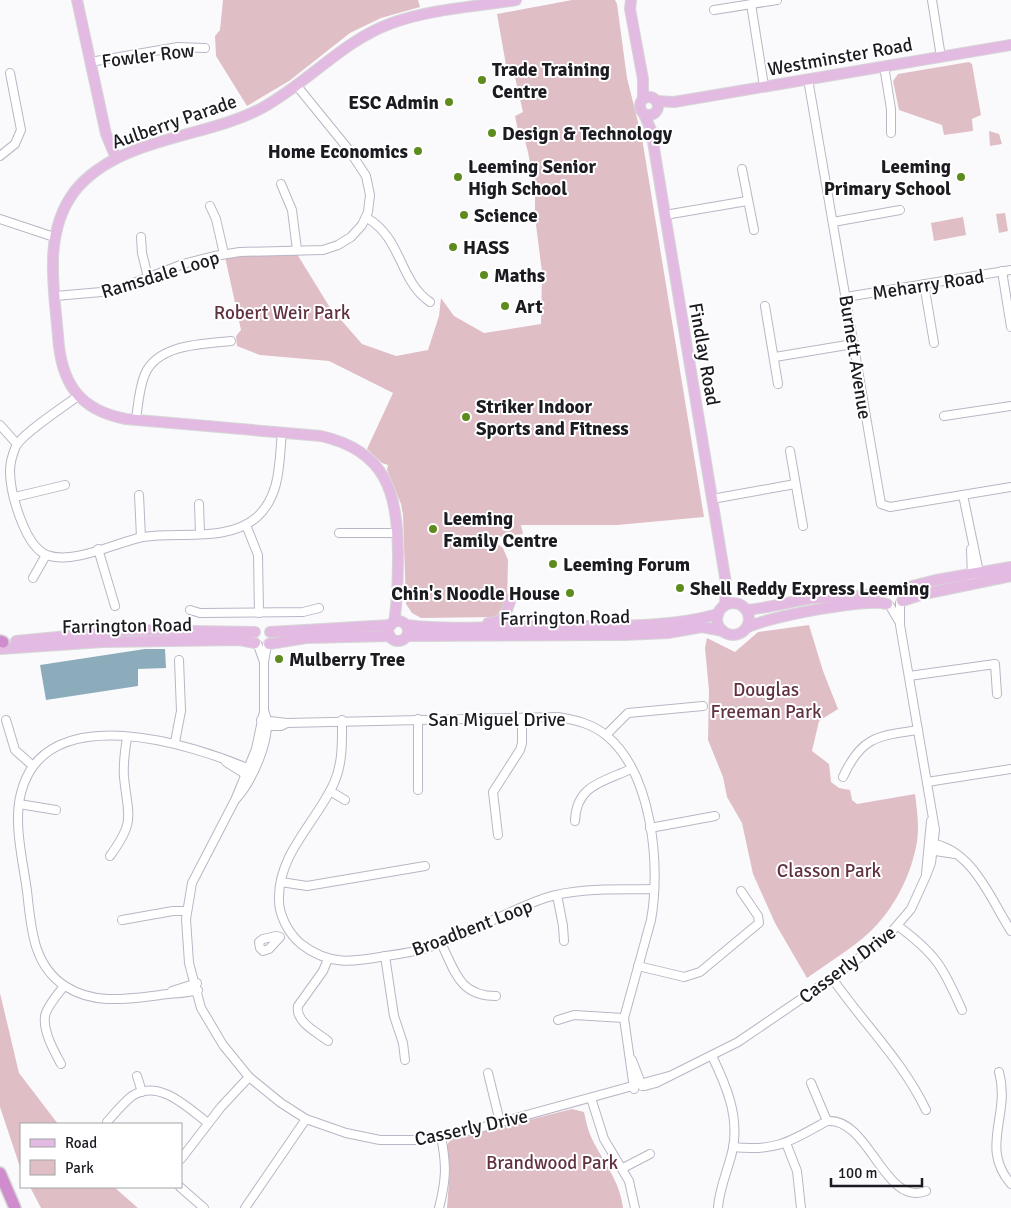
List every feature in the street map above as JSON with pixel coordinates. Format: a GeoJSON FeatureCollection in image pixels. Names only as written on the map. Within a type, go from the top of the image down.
{"type":"FeatureCollection","features":[{"type":"Feature","properties":{"kind":"highway"},"geometry":{"type":"LineString","coordinates":[[0,1173],[15,1208]]}},
{"type":"Feature","properties":{"kind":"main road"},"geometry":{"type":"LineString","coordinates":[[77,0],[90,62],[105,119],[106,134],[119,157]]}},
{"type":"Feature","properties":{"kind":"main road","name":"Aulberry Parade"},"geometry":{"type":"LineString","coordinates":[[407,636],[397,626],[398,533],[392,495],[379,471],[365,455],[352,446],[330,438],[282,432],[136,420],[101,412],[78,396],[66,376],[61,363],[55,296],[54,237],[73,194],[97,170],[119,157],[238,119],[261,108],[297,86],[340,51],[377,29],[413,17],[516,0]]}},
{"type":"Feature","properties":{"kind":"main road","name":"Findlay Road"},"geometry":{"type":"LineString","coordinates":[[629,3],[643,79],[651,106],[651,130],[664,215],[726,583],[722,610]]}},
{"type":"Feature","properties":{"kind":"main road","name":"Westminster Road"},"geometry":{"type":"LineString","coordinates":[[651,106],[1011,45]]}},
{"type":"Feature","properties":{"kind":"main road"},"geometry":{"type":"LineString","coordinates":[[1011,567],[976,577],[913,596],[895,603],[863,603],[772,618],[733,635],[723,631],[718,623],[722,610],[733,603],[744,608],[764,609],[813,598],[858,597],[885,591],[892,586],[900,589],[976,577],[1011,576]]}},
{"type":"Feature","properties":{"kind":"main road","name":"Findlay Road"},"geometry":{"type":"LineString","coordinates":[[726,583],[744,608]]}},
{"type":"Feature","properties":{"kind":"main road"},"geometry":{"type":"LineString","coordinates":[[895,603],[903,595],[900,589]]}},
{"type":"Feature","properties":{"kind":"main road"},"geometry":{"type":"LineString","coordinates":[[885,591],[884,600],[895,603]]}},
{"type":"Feature","properties":{"kind":"main road"},"geometry":{"type":"LineString","coordinates":[[445,628],[454,624],[499,621],[507,612],[511,598]]}},
{"type":"Feature","properties":{"kind":"main road"},"geometry":{"type":"LineString","coordinates":[[744,608],[748,619],[746,628]]}},
{"type":"Feature","properties":{"kind":"main road","name":"Farrington Road"},"geometry":{"type":"LineString","coordinates":[[270,632],[397,626],[445,628],[646,625],[698,619],[722,610]]}},
{"type":"Feature","properties":{"kind":"main road","name":"Farrington Road"},"geometry":{"type":"LineString","coordinates":[[397,626],[397,640],[407,636],[626,635],[668,633],[702,627],[723,631]]}},
{"type":"Feature","properties":{"kind":"main road","name":"Farrington Road"},"geometry":{"type":"LineString","coordinates":[[1,644],[240,640],[262,644],[397,626]]}},
{"type":"Feature","properties":{"kind":"main road"},"geometry":{"type":"LineString","coordinates":[[262,628],[270,632],[272,637],[262,644],[253,638],[255,632],[262,628]]}},
{"type":"Feature","properties":{"kind":"main road","name":"Farrington Road"},"geometry":{"type":"LineString","coordinates":[[1,644],[121,631],[255,632]]}},
{"type":"Feature","properties":{"kind":"street"},"geometry":{"type":"LineString","coordinates":[[448,0],[449,11]]}},
{"type":"Feature","properties":{"kind":"street"},"geometry":{"type":"LineString","coordinates":[[714,10],[777,0]]}},
{"type":"Feature","properties":{"kind":"street"},"geometry":{"type":"LineString","coordinates":[[932,0],[941,57]]}},
{"type":"Feature","properties":{"kind":"street"},"geometry":{"type":"LineString","coordinates":[[751,4],[764,86]]}},
{"type":"Feature","properties":{"kind":"street","name":"Fowler Row"},"geometry":{"type":"LineString","coordinates":[[90,62],[178,47],[205,48]]}},
{"type":"Feature","properties":{"kind":"street"},"geometry":{"type":"LineString","coordinates":[[884,66],[891,109],[891,133]]}},
{"type":"Feature","properties":{"kind":"street"},"geometry":{"type":"LineString","coordinates":[[0,156],[15,144],[21,130],[10,73]]}},
{"type":"Feature","properties":{"kind":"street","name":"Burnett Avenue"},"geometry":{"type":"LineString","coordinates":[[808,79],[881,504],[890,508],[1011,487]]}},
{"type":"Feature","properties":{"kind":"street"},"geometry":{"type":"LineString","coordinates":[[297,86],[363,168],[369,186],[367,218],[383,229],[411,281],[422,296],[430,302]]}},
{"type":"Feature","properties":{"kind":"street"},"geometry":{"type":"LineString","coordinates":[[742,169],[754,230]]}},
{"type":"Feature","properties":{"kind":"street"},"geometry":{"type":"LineString","coordinates":[[281,184],[292,210],[296,250]]}},
{"type":"Feature","properties":{"kind":"street"},"geometry":{"type":"LineString","coordinates":[[664,215],[747,201]]}},
{"type":"Feature","properties":{"kind":"street"},"geometry":{"type":"LineString","coordinates":[[210,206],[224,254]]}},
{"type":"Feature","properties":{"kind":"street"},"geometry":{"type":"LineString","coordinates":[[833,222],[900,210]]}},
{"type":"Feature","properties":{"kind":"street","name":"Ramsdale Loop"},"geometry":{"type":"LineString","coordinates":[[55,296],[103,293],[193,261],[224,254],[323,250],[338,245],[356,232],[367,218]]}},
{"type":"Feature","properties":{"kind":"street"},"geometry":{"type":"LineString","coordinates":[[0,219],[54,237]]}},
{"type":"Feature","properties":{"kind":"street"},"geometry":{"type":"LineString","coordinates":[[141,237],[142,253],[148,277]]}},
{"type":"Feature","properties":{"kind":"street","name":"Meharry Road"},"geometry":{"type":"LineString","coordinates":[[846,297],[1011,270]]}},
{"type":"Feature","properties":{"kind":"street"},"geometry":{"type":"LineString","coordinates":[[1002,271],[1011,327]]}},
{"type":"Feature","properties":{"kind":"street"},"geometry":{"type":"LineString","coordinates":[[924,284],[934,343]]}},
{"type":"Feature","properties":{"kind":"street"},"geometry":{"type":"LineString","coordinates":[[765,306],[778,384]]}},
{"type":"Feature","properties":{"kind":"street"},"geometry":{"type":"LineString","coordinates":[[136,420],[144,375],[160,356],[182,348],[230,341]]}},
{"type":"Feature","properties":{"kind":"street"},"geometry":{"type":"LineString","coordinates":[[775,357],[853,344]]}},
{"type":"Feature","properties":{"kind":"street"},"geometry":{"type":"LineString","coordinates":[[78,396],[17,444],[10,470],[15,497],[26,534],[46,555],[58,558],[142,538],[228,531],[246,525],[263,510],[275,489],[282,432]]}},
{"type":"Feature","properties":{"kind":"street"},"geometry":{"type":"LineString","coordinates":[[944,416],[1011,406]]}},
{"type":"Feature","properties":{"kind":"street"},"geometry":{"type":"LineString","coordinates":[[0,426],[17,444]]}},
{"type":"Feature","properties":{"kind":"street"},"geometry":{"type":"LineString","coordinates":[[790,451],[803,526]]}},
{"type":"Feature","properties":{"kind":"street"},"geometry":{"type":"LineString","coordinates":[[15,497],[65,484]]}},
{"type":"Feature","properties":{"kind":"street"},"geometry":{"type":"LineString","coordinates":[[712,499],[795,484]]}},
{"type":"Feature","properties":{"kind":"street"},"geometry":{"type":"LineString","coordinates":[[139,495],[142,538]]}},
{"type":"Feature","properties":{"kind":"street"},"geometry":{"type":"LineString","coordinates":[[963,496],[976,577]]}},
{"type":"Feature","properties":{"kind":"street"},"geometry":{"type":"LineString","coordinates":[[199,504],[200,533]]}},
{"type":"Feature","properties":{"kind":"street"},"geometry":{"type":"LineString","coordinates":[[246,525],[258,554],[260,613]]}},
{"type":"Feature","properties":{"kind":"street"},"geometry":{"type":"LineString","coordinates":[[339,533],[398,533]]}},
{"type":"Feature","properties":{"kind":"street"},"geometry":{"type":"LineString","coordinates":[[98,549],[115,606]]}},
{"type":"Feature","properties":{"kind":"street"},"geometry":{"type":"LineString","coordinates":[[33,578],[46,555]]}},
{"type":"Feature","properties":{"kind":"street","name":"Casserly Drive"},"geometry":{"type":"LineString","coordinates":[[262,644],[264,662],[264,723],[250,773],[196,872],[186,911],[186,935],[196,987],[205,1012],[223,1045],[249,1077],[281,1103],[306,1119],[339,1131],[380,1140],[407,1141],[441,1137],[669,1076],[712,1056],[756,1030],[877,946],[898,926],[911,909],[926,876],[931,847],[932,818],[895,603]]}},
{"type":"Feature","properties":{"kind":"street"},"geometry":{"type":"LineString","coordinates":[[190,610],[200,613],[260,613],[303,612],[319,608]]}},
{"type":"Feature","properties":{"kind":"street"},"geometry":{"type":"LineString","coordinates":[[175,742],[181,711],[179,660]]}},
{"type":"Feature","properties":{"kind":"street"},"geometry":{"type":"LineString","coordinates":[[909,676],[995,664],[997,694]]}},
{"type":"Feature","properties":{"kind":"street"},"geometry":{"type":"LineString","coordinates":[[606,735],[628,713],[703,706]]}},
{"type":"Feature","properties":{"kind":"street","name":"San Miguel Drive"},"geometry":{"type":"LineString","coordinates":[[264,723],[281,726],[287,723],[342,720],[558,717],[590,724],[616,744],[631,769],[645,803],[650,828],[654,889],[651,920],[624,1018],[637,1086]]}},
{"type":"Feature","properties":{"kind":"street"},"geometry":{"type":"LineString","coordinates":[[498,835],[493,792],[520,750],[522,743],[522,718]]}},
{"type":"Feature","properties":{"kind":"street"},"geometry":{"type":"LineString","coordinates":[[418,719],[418,790]]}},
{"type":"Feature","properties":{"kind":"street"},"geometry":{"type":"LineString","coordinates":[[6,720],[15,750],[33,766]]}},
{"type":"Feature","properties":{"kind":"street","name":"Broadbent Loop"},"geometry":{"type":"LineString","coordinates":[[342,720],[340,762],[330,791],[292,853],[281,882],[280,907],[289,931],[307,949],[328,959],[346,962],[415,952],[556,895],[586,890],[654,889]]}},
{"type":"Feature","properties":{"kind":"street"},"geometry":{"type":"LineString","coordinates":[[843,777],[855,754],[872,738],[918,730]]}},
{"type":"Feature","properties":{"kind":"street"},"geometry":{"type":"LineString","coordinates":[[196,987],[134,999],[96,999],[64,986],[44,965],[33,939],[19,804],[26,778],[33,766],[53,748],[74,739],[96,735],[175,742],[225,761],[250,773]]}},
{"type":"Feature","properties":{"kind":"street"},"geometry":{"type":"LineString","coordinates":[[110,856],[125,830],[130,815],[124,776],[126,738]]}},
{"type":"Feature","properties":{"kind":"street"},"geometry":{"type":"LineString","coordinates":[[575,821],[576,806],[581,795],[631,769]]}},
{"type":"Feature","properties":{"kind":"street"},"geometry":{"type":"LineString","coordinates":[[926,782],[1011,769]]}},
{"type":"Feature","properties":{"kind":"street"},"geometry":{"type":"LineString","coordinates":[[330,791],[345,800]]}},
{"type":"Feature","properties":{"kind":"street"},"geometry":{"type":"LineString","coordinates":[[19,804],[56,810]]}},
{"type":"Feature","properties":{"kind":"street"},"geometry":{"type":"LineString","coordinates":[[650,828],[715,816]]}},
{"type":"Feature","properties":{"kind":"street"},"geometry":{"type":"LineString","coordinates":[[931,847],[960,854],[967,861],[1010,929]]}},
{"type":"Feature","properties":{"kind":"street"},"geometry":{"type":"LineString","coordinates":[[281,882],[306,886],[425,866]]}},
{"type":"Feature","properties":{"kind":"street"},"geometry":{"type":"LineString","coordinates":[[638,966],[684,978],[700,972],[759,923],[758,916],[741,891]]}},
{"type":"Feature","properties":{"kind":"street"},"geometry":{"type":"LineString","coordinates":[[556,895],[563,921],[564,941]]}},
{"type":"Feature","properties":{"kind":"street"},"geometry":{"type":"LineString","coordinates":[[122,920],[172,911],[186,911]]}},
{"type":"Feature","properties":{"kind":"street"},"geometry":{"type":"LineString","coordinates":[[898,926],[933,955],[943,970],[962,1010]]}},
{"type":"Feature","properties":{"kind":"street"},"geometry":{"type":"LineString","coordinates":[[280,937],[289,931]]}},
{"type":"Feature","properties":{"kind":"street"},"geometry":{"type":"LineString","coordinates":[[441,943],[464,986],[477,994],[496,996]]}},
{"type":"Feature","properties":{"kind":"street"},"geometry":{"type":"LineString","coordinates":[[385,956],[394,1016],[403,1043],[405,1060]]}},
{"type":"Feature","properties":{"kind":"street"},"geometry":{"type":"LineString","coordinates":[[328,959],[323,971],[298,1006],[296,1012],[299,1018],[328,1041]]}},
{"type":"Feature","properties":{"kind":"street"},"geometry":{"type":"LineString","coordinates":[[832,978],[856,1013],[886,1046],[918,1093],[926,1110]]}},
{"type":"Feature","properties":{"kind":"street"},"geometry":{"type":"LineString","coordinates":[[61,1064],[54,1051],[46,1026],[45,1015],[64,986]]}},
{"type":"Feature","properties":{"kind":"street"},"geometry":{"type":"LineString","coordinates":[[558,1020],[574,1015],[624,1018]]}},
{"type":"Feature","properties":{"kind":"street"},"geometry":{"type":"LineString","coordinates":[[712,1056],[730,1097],[734,1119],[733,1147],[718,1208]]}},
{"type":"Feature","properties":{"kind":"street"},"geometry":{"type":"LineString","coordinates":[[999,1072],[1005,1084],[1006,1107],[998,1139],[997,1160],[1001,1170],[1011,1184]]}},
{"type":"Feature","properties":{"kind":"street"},"geometry":{"type":"LineString","coordinates":[[488,1073],[500,1122]]}},
{"type":"Feature","properties":{"kind":"street"},"geometry":{"type":"LineString","coordinates":[[137,1076],[142,1092]]}},
{"type":"Feature","properties":{"kind":"street"},"geometry":{"type":"LineString","coordinates":[[182,1158],[208,1123],[249,1077]]}},
{"type":"Feature","properties":{"kind":"street"},"geometry":{"type":"LineString","coordinates":[[811,1083],[828,1121]]}},
{"type":"Feature","properties":{"kind":"street"},"geometry":{"type":"LineString","coordinates":[[107,1122],[132,1096],[151,1090],[167,1094],[208,1123]]}},
{"type":"Feature","properties":{"kind":"street"},"geometry":{"type":"LineString","coordinates":[[591,1098],[604,1139],[623,1168],[631,1187],[635,1208]]}},
{"type":"Feature","properties":{"kind":"street"},"geometry":{"type":"LineString","coordinates":[[245,1208],[306,1119]]}},
{"type":"Feature","properties":{"kind":"street"},"geometry":{"type":"LineString","coordinates":[[733,1147],[765,1149],[786,1143],[828,1121],[844,1123],[858,1137],[878,1167],[900,1191],[908,1196],[916,1197],[926,1192]]}},
{"type":"Feature","properties":{"kind":"street"},"geometry":{"type":"LineString","coordinates":[[440,1208],[446,1180],[446,1162],[441,1137]]}},
{"type":"Feature","properties":{"kind":"street"},"geometry":{"type":"LineString","coordinates":[[786,1143],[797,1171],[801,1208]]}},
{"type":"Feature","properties":{"kind":"street"},"geometry":{"type":"LineString","coordinates":[[623,1168],[650,1154]]}},
{"type":"Feature","properties":{"kind":"street"},"geometry":{"type":"LineString","coordinates":[[181,1188],[204,1208]]}},
{"type":"Feature","properties":{"kind":"green space"},"geometry":{"type":"Polygon","coordinates":[[[223,0],[418,0],[420,7],[381,18],[350,33],[289,81],[247,106],[216,56],[215,36],[220,30],[223,0]]]}},
{"type":"Feature","properties":{"kind":"green space","name":"Robert Weir Park"},"geometry":{"type":"Polygon","coordinates":[[[572,0],[615,0],[617,4],[627,78],[642,138],[704,517],[617,525],[521,525],[523,534],[490,538],[503,548],[508,560],[507,602],[498,617],[421,618],[412,613],[406,604],[401,504],[387,470],[388,465],[382,463],[367,449],[393,393],[329,361],[260,355],[237,346],[236,336],[241,330],[225,257],[297,254],[329,306],[362,344],[396,356],[428,350],[439,316],[441,298],[454,316],[484,333],[541,324],[542,272],[535,217],[535,191],[528,152],[525,141],[518,131],[515,116],[523,112],[514,73],[506,65],[497,14],[572,0]]]}},
{"type":"Feature","properties":{"kind":"green space"},"geometry":{"type":"Polygon","coordinates":[[[969,62],[972,64],[981,115],[972,119],[973,131],[944,135],[942,125],[899,110],[893,81],[898,74],[969,62]]]}},
{"type":"Feature","properties":{"kind":"green space"},"geometry":{"type":"Polygon","coordinates":[[[989,131],[999,134],[1002,144],[990,146],[989,131]]]}},
{"type":"Feature","properties":{"kind":"green space"},"geometry":{"type":"Polygon","coordinates":[[[1005,213],[1008,231],[999,233],[996,214],[1005,213]]]}},
{"type":"Feature","properties":{"kind":"green space"},"geometry":{"type":"Polygon","coordinates":[[[963,217],[966,235],[934,241],[931,223],[963,217]]]}},
{"type":"Feature","properties":{"kind":"green space"},"geometry":{"type":"Polygon","coordinates":[[[809,625],[823,671],[838,709],[819,721],[812,751],[829,764],[831,782],[839,788],[850,790],[852,800],[857,804],[915,794],[918,827],[916,847],[909,872],[890,909],[863,938],[807,978],[775,923],[753,874],[742,823],[727,797],[723,777],[708,740],[709,691],[705,648],[707,638],[735,652],[758,632],[809,625]]]}},
{"type":"Feature","properties":{"kind":"green space"},"geometry":{"type":"Polygon","coordinates":[[[0,993],[19,1073],[57,1123],[20,1123],[20,1167],[0,1107],[0,993]]]}},
{"type":"Feature","properties":{"kind":"green space","name":"Brandwood Park"},"geometry":{"type":"Polygon","coordinates":[[[572,1109],[584,1112],[591,1136],[619,1189],[623,1208],[447,1208],[450,1168],[446,1147],[450,1140],[572,1109]]]}},
{"type":"Feature","properties":{"kind":"green space"},"geometry":{"type":"Polygon","coordinates":[[[31,1188],[115,1188],[138,1208],[41,1208],[31,1188]]]}},
{"type":"Feature","properties":{"kind":"water"},"geometry":{"type":"Polygon","coordinates":[[[145,649],[165,649],[166,668],[138,669],[138,686],[46,700],[40,665],[145,649]]]}},
{"type":"Feature","properties":{"kind":"place","name":"Trade Training Centre"},"geometry":{"type":"Point","coordinates":[482,80]}},
{"type":"Feature","properties":{"kind":"place","name":"ESC Admin"},"geometry":{"type":"Point","coordinates":[449,102]}},
{"type":"Feature","properties":{"kind":"place","name":"Design & Technology"},"geometry":{"type":"Point","coordinates":[492,133]}},
{"type":"Feature","properties":{"kind":"place","name":"Home Economics"},"geometry":{"type":"Point","coordinates":[418,151]}},
{"type":"Feature","properties":{"kind":"place","name":"Leeming Senior High School"},"geometry":{"type":"Point","coordinates":[458,177]}},
{"type":"Feature","properties":{"kind":"place","name":"Leeming Primary School"},"geometry":{"type":"Point","coordinates":[961,177]}},
{"type":"Feature","properties":{"kind":"place","name":"Science"},"geometry":{"type":"Point","coordinates":[464,215]}},
{"type":"Feature","properties":{"kind":"place","name":"HASS"},"geometry":{"type":"Point","coordinates":[453,247]}},
{"type":"Feature","properties":{"kind":"place","name":"Maths"},"geometry":{"type":"Point","coordinates":[484,275]}},
{"type":"Feature","properties":{"kind":"place","name":"Art"},"geometry":{"type":"Point","coordinates":[505,306]}},
{"type":"Feature","properties":{"kind":"place","name":"Striker Indoor Sports and Fitness"},"geometry":{"type":"Point","coordinates":[466,417]}},
{"type":"Feature","properties":{"kind":"place","name":"Leeming Family Centre"},"geometry":{"type":"Point","coordinates":[433,529]}},
{"type":"Feature","properties":{"kind":"place","name":"Leeming Forum"},"geometry":{"type":"Point","coordinates":[553,564]}},
{"type":"Feature","properties":{"kind":"place","name":"Shell Reddy Express Leeming"},"geometry":{"type":"Point","coordinates":[680,588]}},
{"type":"Feature","properties":{"kind":"place","name":"Chin's Noodle House"},"geometry":{"type":"Point","coordinates":[570,593]}},
{"type":"Feature","properties":{"kind":"place","name":"Mulberry Tree"},"geometry":{"type":"Point","coordinates":[279,659]}},
{"type":"Feature","properties":{"kind":"park label","name":"Douglas Freeman Park"},"geometry":{"type":"Point","coordinates":[766,700]}},
{"type":"Feature","properties":{"kind":"park label","name":"Classon Park"},"geometry":{"type":"Point","coordinates":[829,870]}}]}
